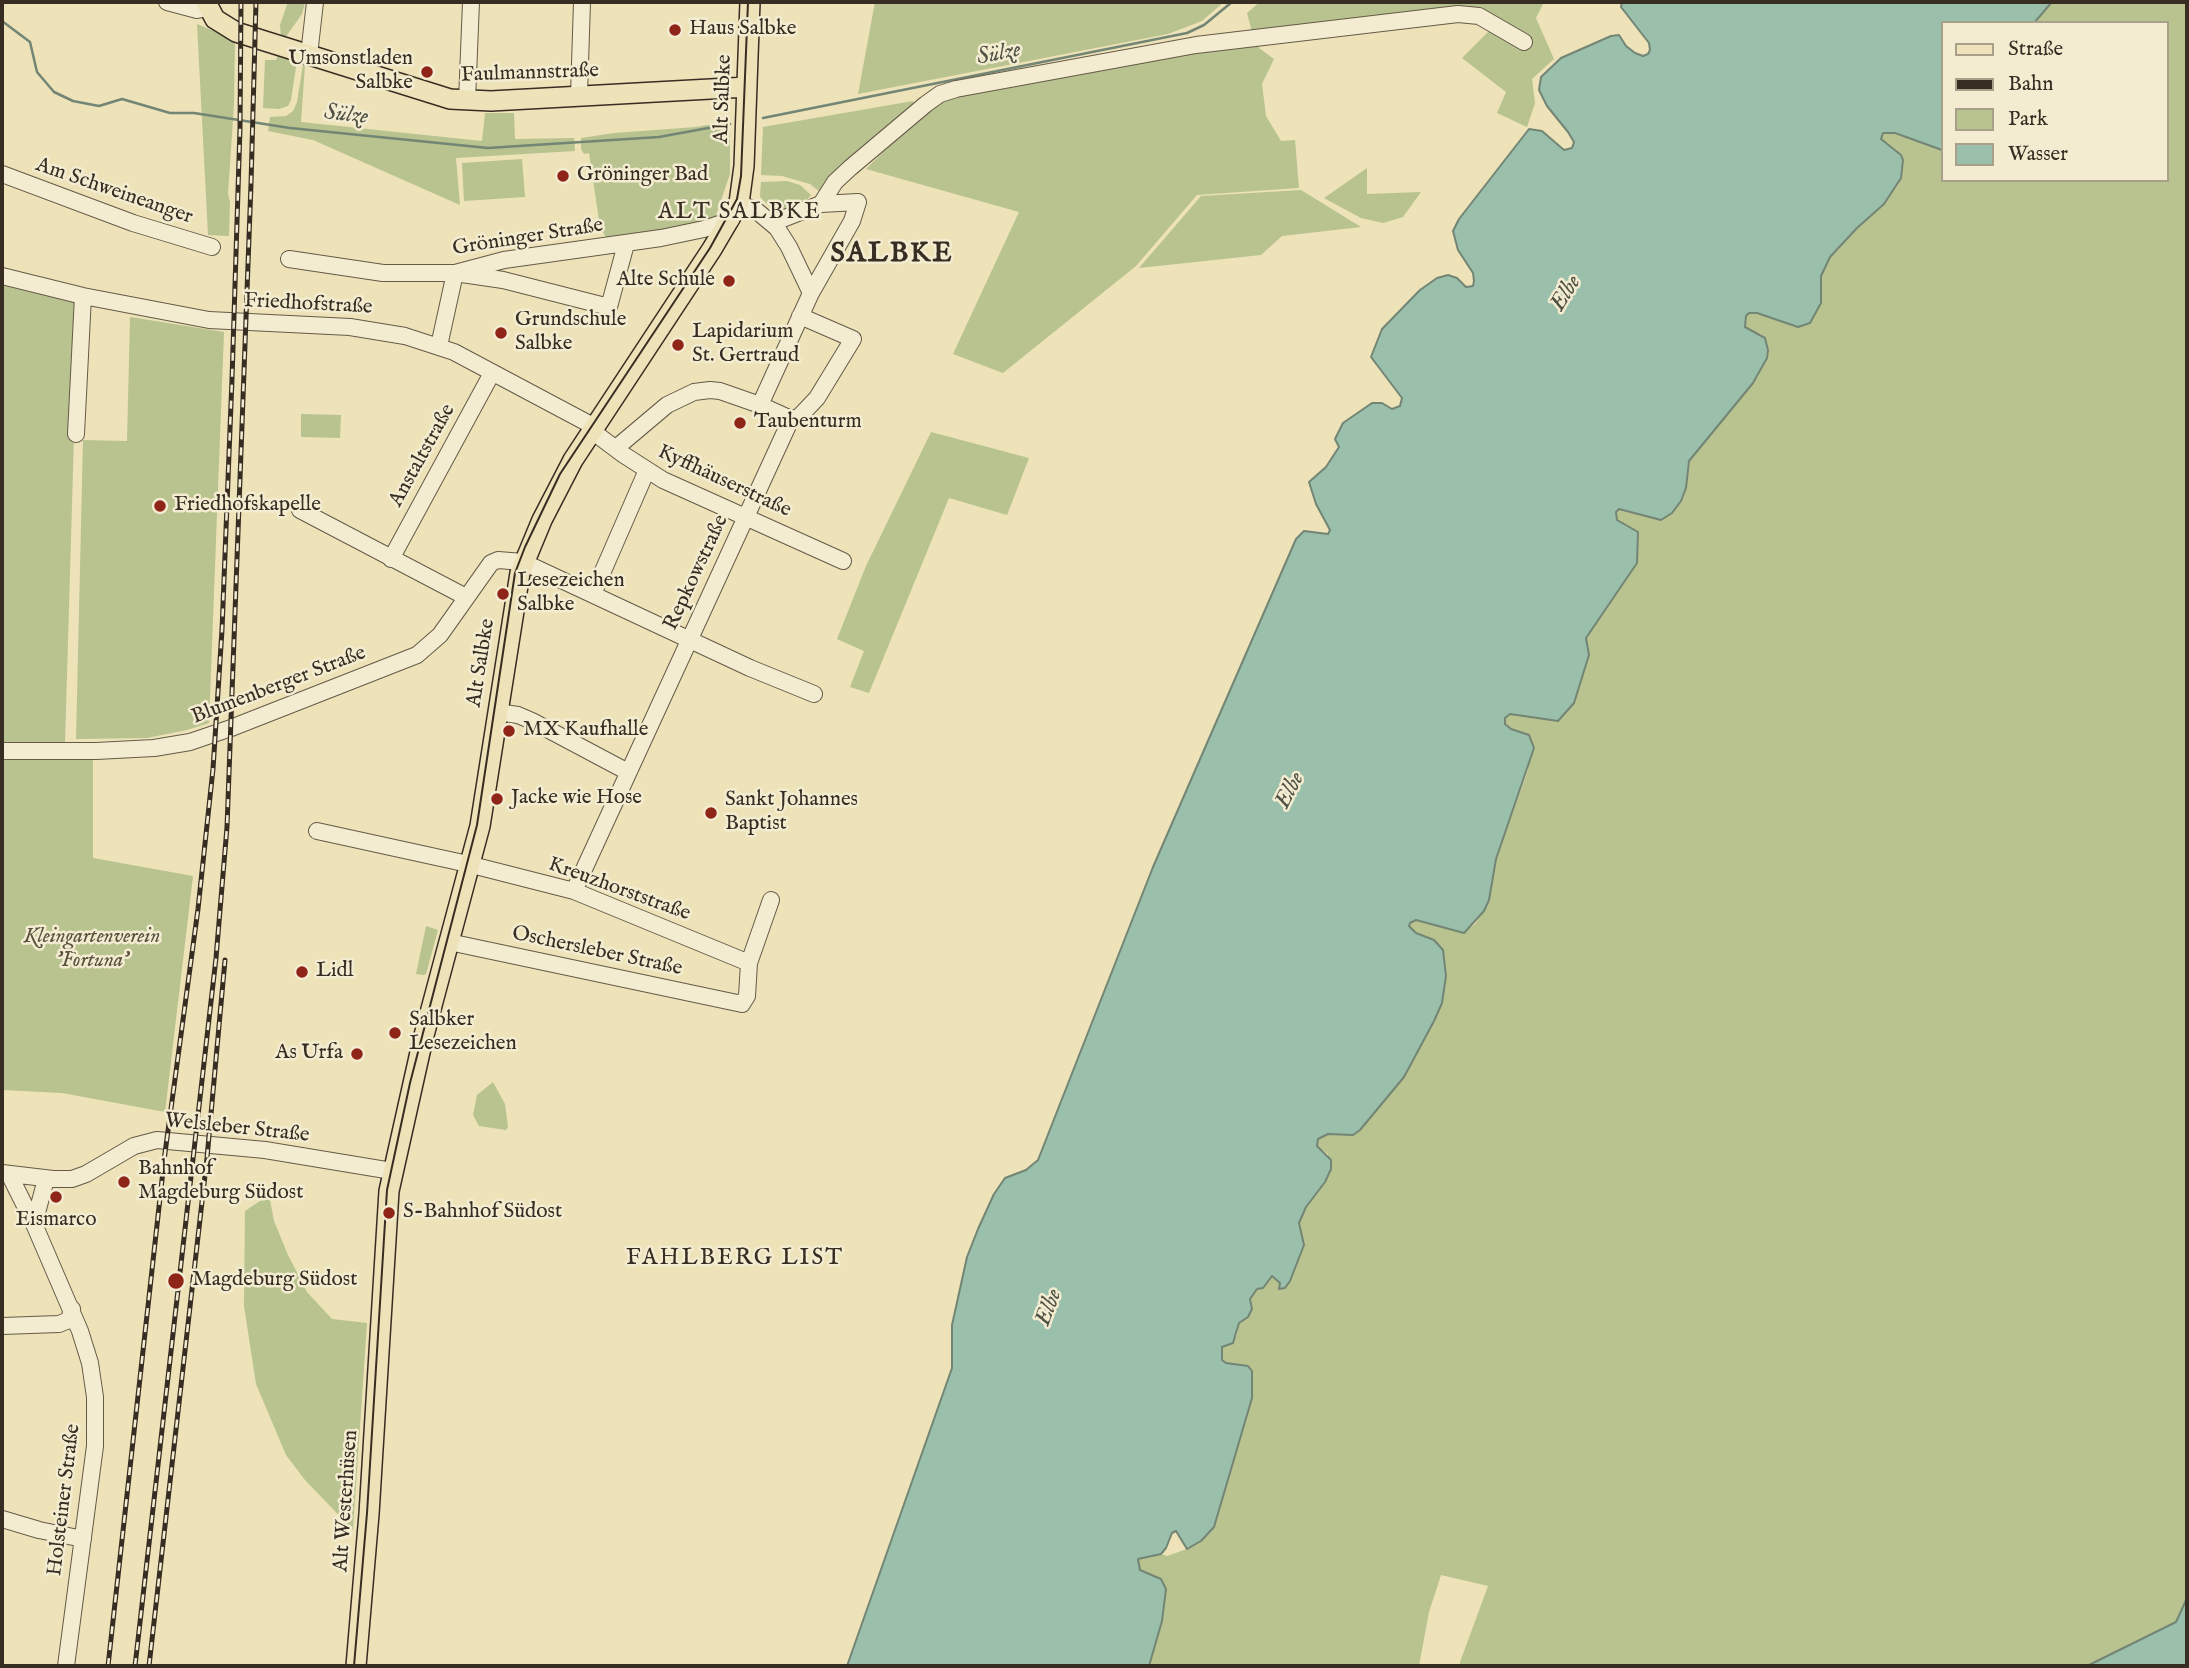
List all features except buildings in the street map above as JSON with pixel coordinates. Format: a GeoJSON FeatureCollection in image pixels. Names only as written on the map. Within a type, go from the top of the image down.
{"type":"FeatureCollection","features":[{"type":"Feature","properties":{"kind":"main road","name":"Alt Salbke"},"geometry":{"type":"LineString","coordinates":[[379,1339],[392,1171],[423,1039],[480,826],[523,562],[560,482],[735,211],[744,166],[750,2]]}},
{"type":"Feature","properties":{"kind":"main road","name":"Faulmannstraße"},"geometry":{"type":"LineString","coordinates":[[207,5],[215,19],[231,30],[434,96],[467,101],[747,87]]}},
{"type":"Feature","properties":{"kind":"main road","name":"Alt Westerhüsen"},"geometry":{"type":"LineString","coordinates":[[356,1666],[369,1514],[379,1339]]}},
{"type":"Feature","properties":{"kind":"street"},"geometry":{"type":"LineString","coordinates":[[166,2],[197,10],[207,5]]}},
{"type":"Feature","properties":{"kind":"street"},"geometry":{"type":"LineString","coordinates":[[309,55],[314,2]]}},
{"type":"Feature","properties":{"kind":"street"},"geometry":{"type":"LineString","coordinates":[[467,101],[471,2]]}},
{"type":"Feature","properties":{"kind":"street"},"geometry":{"type":"LineString","coordinates":[[579,96],[582,2]]}},
{"type":"Feature","properties":{"kind":"street"},"geometry":{"type":"LineString","coordinates":[[821,204],[850,168],[926,104],[940,94],[956,89],[1196,45],[1458,14],[1479,16],[1524,42]]}},
{"type":"Feature","properties":{"kind":"street","name":"Am Schweineanger"},"geometry":{"type":"LineString","coordinates":[[2,174],[133,223],[212,247]]}},
{"type":"Feature","properties":{"kind":"street"},"geometry":{"type":"LineString","coordinates":[[760,405],[811,293],[851,222],[858,202],[821,204],[772,222]]}},
{"type":"Feature","properties":{"kind":"street"},"geometry":{"type":"LineString","coordinates":[[735,211],[751,207],[772,222],[789,247],[811,293]]}},
{"type":"Feature","properties":{"kind":"street","name":"Gröninger Straße"},"geometry":{"type":"LineString","coordinates":[[289,259],[383,273],[455,273],[504,260],[626,244],[704,229],[735,211]]}},
{"type":"Feature","properties":{"kind":"street"},"geometry":{"type":"LineString","coordinates":[[439,346],[455,273],[503,280],[609,307],[626,244]]}},
{"type":"Feature","properties":{"kind":"street","name":"Friedhofstraße"},"geometry":{"type":"LineString","coordinates":[[2,276],[83,296],[222,322],[370,328],[439,346],[594,429]]}},
{"type":"Feature","properties":{"kind":"street"},"geometry":{"type":"LineString","coordinates":[[76,434],[83,296]]}},
{"type":"Feature","properties":{"kind":"street","name":"Repkowstraße"},"geometry":{"type":"LineString","coordinates":[[574,891],[791,419],[799,417],[817,398],[853,339],[800,316]]}},
{"type":"Feature","properties":{"kind":"street","name":"Anstaltstraße"},"geometry":{"type":"LineString","coordinates":[[391,559],[492,373]]}},
{"type":"Feature","properties":{"kind":"street"},"geometry":{"type":"LineString","coordinates":[[616,448],[670,402],[704,390],[720,391],[791,419]]}},
{"type":"Feature","properties":{"kind":"street","name":"Kyffhäuserstraße"},"geometry":{"type":"LineString","coordinates":[[594,429],[647,470],[844,561]]}},
{"type":"Feature","properties":{"kind":"street"},"geometry":{"type":"LineString","coordinates":[[593,594],[647,470]]}},
{"type":"Feature","properties":{"kind":"street"},"geometry":{"type":"LineString","coordinates":[[300,510],[466,597]]}},
{"type":"Feature","properties":{"kind":"street","name":"Blumenberger Straße"},"geometry":{"type":"LineString","coordinates":[[2,751],[154,748],[190,742],[225,731],[411,658],[427,648],[440,635],[491,562],[523,562]]}},
{"type":"Feature","properties":{"kind":"street"},"geometry":{"type":"LineString","coordinates":[[523,562],[814,694]]}},
{"type":"Feature","properties":{"kind":"street"},"geometry":{"type":"LineString","coordinates":[[497,712],[518,715],[532,721],[628,772]]}},
{"type":"Feature","properties":{"kind":"street","name":"Kreuzhorststraße"},"geometry":{"type":"LineString","coordinates":[[317,831],[471,864],[574,891],[749,963]]}},
{"type":"Feature","properties":{"kind":"street"},"geometry":{"type":"LineString","coordinates":[[749,963],[771,900]]}},
{"type":"Feature","properties":{"kind":"street","name":"Oschersleber Straße"},"geometry":{"type":"LineString","coordinates":[[449,942],[737,1003],[743,1003],[747,998],[749,963]]}},
{"type":"Feature","properties":{"kind":"street","name":"Welsleber Straße"},"geometry":{"type":"LineString","coordinates":[[5,1173],[46,1179],[76,1178],[130,1149],[157,1140],[265,1150],[392,1171]]}},
{"type":"Feature","properties":{"kind":"street","name":"Holsteiner Straße"},"geometry":{"type":"LineString","coordinates":[[5,1173],[34,1224],[72,1309],[88,1353],[95,1397],[95,1446],[66,1666]]}},
{"type":"Feature","properties":{"kind":"street"},"geometry":{"type":"LineString","coordinates":[[34,1224],[46,1179]]}},
{"type":"Feature","properties":{"kind":"street"},"geometry":{"type":"LineString","coordinates":[[2,1326],[59,1324],[69,1319],[72,1309]]}},
{"type":"Feature","properties":{"kind":"street"},"geometry":{"type":"LineString","coordinates":[[2,1519],[39,1531],[83,1539]]}},
{"type":"Feature","properties":{"kind":"green space"},"geometry":{"type":"Polygon","coordinates":[[[288,2],[305,2],[302,14],[285,38],[281,37],[280,25],[288,2]]]}},
{"type":"Feature","properties":{"kind":"green space"},"geometry":{"type":"Polygon","coordinates":[[[875,2],[1224,2],[1202,21],[1168,34],[858,94],[875,2]]]}},
{"type":"Feature","properties":{"kind":"green space"},"geometry":{"type":"Polygon","coordinates":[[[1260,2],[1544,2],[1536,18],[1554,59],[1532,79],[1535,103],[1527,127],[1497,113],[1506,92],[1462,58],[1497,23],[1491,19],[1252,32],[1247,13],[1260,2]]]}},
{"type":"Feature","properties":{"kind":"green space"},"geometry":{"type":"Polygon","coordinates":[[[2052,2],[2187,2],[2187,1598],[2176,1622],[2087,1666],[1460,1666],[1488,1586],[1441,1575],[1429,1612],[1419,1666],[1149,1666],[1162,1621],[1166,1588],[1161,1579],[1140,1570],[1138,1559],[1161,1554],[1167,1556],[1187,1549],[1201,1541],[1214,1527],[1252,1398],[1252,1371],[1247,1366],[1222,1360],[1222,1346],[1230,1345],[1237,1335],[1239,1323],[1248,1317],[1250,1299],[1257,1289],[1263,1288],[1272,1276],[1280,1283],[1279,1288],[1304,1245],[1299,1224],[1306,1207],[1325,1182],[1328,1154],[1317,1146],[1318,1139],[1328,1134],[1353,1135],[1360,1130],[1404,1077],[1434,1021],[1416,933],[1409,926],[1410,922],[1416,920],[1464,932],[1475,924],[1484,911],[1489,900],[1496,859],[1528,770],[1519,731],[1505,724],[1505,718],[1510,714],[1558,721],[1589,655],[1586,638],[1637,563],[1638,532],[1617,520],[1615,512],[1619,509],[1661,520],[1688,476],[1689,461],[1697,449],[1759,375],[1761,334],[1753,333],[1745,327],[1746,316],[1749,313],[1757,313],[1798,327],[1821,303],[1821,276],[1830,257],[1884,204],[1901,178],[1891,146],[1881,139],[1886,131],[1940,149],[1940,182],[2168,182],[2168,21],[2036,21],[2052,2]]]}},
{"type":"Feature","properties":{"kind":"green space"},"geometry":{"type":"Polygon","coordinates":[[[197,24],[235,40],[228,194],[229,236],[208,235],[197,24]]]}},
{"type":"Feature","properties":{"kind":"green space"},"geometry":{"type":"Polygon","coordinates":[[[1260,42],[1259,48],[1274,59],[1262,84],[1266,116],[1281,141],[1295,140],[1299,188],[1197,195],[1136,266],[1003,373],[953,354],[1019,212],[866,169],[899,136],[944,99],[1123,63],[1260,42]]]}},
{"type":"Feature","properties":{"kind":"green space"},"geometry":{"type":"Polygon","coordinates":[[[278,55],[292,60],[296,67],[291,100],[288,106],[279,109],[263,108],[265,60],[276,60],[278,55]]]}},
{"type":"Feature","properties":{"kind":"green space"},"geometry":{"type":"Polygon","coordinates":[[[303,65],[301,122],[482,141],[485,113],[514,113],[515,139],[574,138],[575,151],[456,158],[460,205],[313,140],[268,131],[270,117],[286,116],[293,111],[303,65]]]}},
{"type":"Feature","properties":{"kind":"green space"},"geometry":{"type":"Polygon","coordinates":[[[913,101],[914,111],[820,192],[810,184],[782,176],[761,175],[763,127],[913,101]]]}},
{"type":"Feature","properties":{"kind":"green space"},"geometry":{"type":"Polygon","coordinates":[[[730,121],[730,174],[715,218],[705,224],[607,239],[600,227],[589,153],[584,154],[581,149],[581,138],[696,127],[730,121]]]}},
{"type":"Feature","properties":{"kind":"green space"},"geometry":{"type":"Polygon","coordinates":[[[522,159],[525,197],[464,201],[462,163],[522,159]]]}},
{"type":"Feature","properties":{"kind":"green space"},"geometry":{"type":"Polygon","coordinates":[[[1367,168],[1367,194],[1421,192],[1403,217],[1383,223],[1361,218],[1324,198],[1367,168]]]}},
{"type":"Feature","properties":{"kind":"green space"},"geometry":{"type":"Polygon","coordinates":[[[787,181],[800,185],[811,195],[805,202],[776,213],[760,197],[761,182],[787,181]]]}},
{"type":"Feature","properties":{"kind":"green space"},"geometry":{"type":"Polygon","coordinates":[[[1301,190],[1361,227],[1282,236],[1261,255],[1139,268],[1201,196],[1301,190]]]}},
{"type":"Feature","properties":{"kind":"green space"},"geometry":{"type":"Polygon","coordinates":[[[2,280],[73,300],[74,303],[68,436],[74,436],[65,743],[2,743],[2,280]]]}},
{"type":"Feature","properties":{"kind":"green space"},"geometry":{"type":"Polygon","coordinates":[[[130,317],[224,332],[209,723],[147,738],[76,739],[83,440],[127,441],[130,317]]]}},
{"type":"Feature","properties":{"kind":"green space"},"geometry":{"type":"Polygon","coordinates":[[[301,414],[341,415],[340,438],[301,437],[301,414]]]}},
{"type":"Feature","properties":{"kind":"green space"},"geometry":{"type":"Polygon","coordinates":[[[931,432],[1029,458],[1007,515],[949,498],[869,693],[850,687],[864,651],[837,639],[866,566],[931,432]]]}},
{"type":"Feature","properties":{"kind":"green space","name":"Kleingartenverein 'Fortuna'"},"geometry":{"type":"Polygon","coordinates":[[[2,757],[93,757],[93,858],[193,876],[165,1112],[62,1093],[2,1090],[2,757]]]}},
{"type":"Feature","properties":{"kind":"green space"},"geometry":{"type":"Polygon","coordinates":[[[426,926],[438,930],[426,974],[423,975],[416,974],[426,926]]]}},
{"type":"Feature","properties":{"kind":"green space"},"geometry":{"type":"Polygon","coordinates":[[[493,1082],[505,1104],[508,1127],[506,1130],[479,1126],[473,1115],[477,1095],[493,1082]]]}},
{"type":"Feature","properties":{"kind":"green space"},"geometry":{"type":"Polygon","coordinates":[[[269,1195],[274,1221],[307,1292],[332,1319],[367,1323],[353,1530],[305,1480],[286,1455],[256,1384],[244,1306],[245,1211],[269,1195]]]}},
{"type":"Feature","properties":{"kind":"water","name":"Elbe"},"geometry":{"type":"Polygon","coordinates":[[[1622,2],[2052,2],[2036,21],[1940,21],[1940,149],[1895,133],[1883,133],[1881,139],[1901,155],[1903,160],[1901,178],[1884,204],[1830,257],[1821,276],[1821,303],[1810,323],[1798,327],[1757,313],[1749,313],[1745,327],[1765,338],[1767,358],[1753,383],[1689,461],[1686,488],[1681,501],[1672,513],[1661,520],[1619,509],[1616,512],[1617,520],[1638,532],[1637,563],[1586,638],[1589,655],[1574,703],[1558,721],[1510,714],[1505,718],[1505,724],[1511,729],[1529,735],[1534,748],[1496,859],[1489,900],[1484,911],[1464,933],[1416,920],[1410,923],[1409,926],[1416,933],[1434,940],[1443,950],[1446,976],[1442,1003],[1434,1021],[1404,1077],[1360,1130],[1353,1135],[1328,1134],[1318,1139],[1317,1146],[1331,1160],[1331,1169],[1325,1182],[1306,1207],[1299,1223],[1304,1245],[1290,1281],[1285,1288],[1279,1289],[1280,1283],[1272,1276],[1263,1288],[1257,1289],[1250,1299],[1252,1309],[1248,1317],[1239,1323],[1233,1343],[1222,1347],[1222,1360],[1248,1366],[1252,1371],[1252,1398],[1214,1527],[1201,1541],[1187,1549],[1176,1531],[1172,1533],[1161,1554],[1138,1559],[1140,1570],[1161,1579],[1166,1589],[1162,1621],[1149,1666],[847,1666],[952,1368],[952,1325],[967,1257],[978,1229],[994,1194],[1005,1178],[1026,1170],[1038,1160],[1153,867],[1296,539],[1304,531],[1328,534],[1330,530],[1316,504],[1309,482],[1326,467],[1339,447],[1335,439],[1343,423],[1372,403],[1382,403],[1392,409],[1400,406],[1402,398],[1371,357],[1382,329],[1420,290],[1437,278],[1448,275],[1457,278],[1466,287],[1473,286],[1473,273],[1458,250],[1453,231],[1459,219],[1529,129],[1542,131],[1564,150],[1572,148],[1574,142],[1547,106],[1539,90],[1541,77],[1561,58],[1611,36],[1619,35],[1635,53],[1643,56],[1648,54],[1649,43],[1621,7],[1622,2]]]}},
{"type":"Feature","properties":{"kind":"water"},"geometry":{"type":"Polygon","coordinates":[[[2187,1598],[2187,1666],[2087,1666],[2176,1622],[2187,1598]]]}},
{"type":"Feature","properties":{"kind":"waterway","name":"Sülze"},"geometry":{"type":"LineString","coordinates":[[763,118],[1187,33],[1204,25],[1232,2]]}},
{"type":"Feature","properties":{"kind":"waterway","name":"Sülze"},"geometry":{"type":"LineString","coordinates":[[2,21],[30,42],[37,72],[54,92],[73,101],[99,106],[122,99],[170,113],[194,113],[290,128],[488,148],[659,137],[730,124]]}},
{"type":"Feature","properties":{"kind":"tram line"},"geometry":{"type":"LineString","coordinates":[[354,1666],[367,1513],[387,1190],[410,1083],[477,825],[515,573],[560,474],[710,248],[737,199],[741,176],[748,2]]}},
{"type":"Feature","properties":{"kind":"railway"},"geometry":{"type":"LineString","coordinates":[[108,1666],[165,1153],[198,909],[213,769],[222,630],[232,379],[241,2]]}},
{"type":"Feature","properties":{"kind":"railway"},"geometry":{"type":"LineString","coordinates":[[135,1666],[216,958],[227,827],[256,2]]}},
{"type":"Feature","properties":{"kind":"railway"},"geometry":{"type":"LineString","coordinates":[[149,1666],[207,1158],[225,960]]}},
{"type":"Feature","properties":{"kind":"place","name":"Haus Salbke"},"geometry":{"type":"Point","coordinates":[675,30]}},
{"type":"Feature","properties":{"kind":"place","name":"Umsonstladen Salbke"},"geometry":{"type":"Point","coordinates":[427,72]}},
{"type":"Feature","properties":{"kind":"place","name":"Gröninger Bad"},"geometry":{"type":"Point","coordinates":[563,176]}},
{"type":"Feature","properties":{"kind":"place","name":"Alte Schule"},"geometry":{"type":"Point","coordinates":[729,281]}},
{"type":"Feature","properties":{"kind":"place","name":"Grundschule Salbke"},"geometry":{"type":"Point","coordinates":[501,333]}},
{"type":"Feature","properties":{"kind":"place","name":"Lapidarium St. Gertraud"},"geometry":{"type":"Point","coordinates":[678,345]}},
{"type":"Feature","properties":{"kind":"place","name":"Taubenturm"},"geometry":{"type":"Point","coordinates":[740,423]}},
{"type":"Feature","properties":{"kind":"place","name":"Friedhofskapelle"},"geometry":{"type":"Point","coordinates":[160,506]}},
{"type":"Feature","properties":{"kind":"place","name":"Lesezeichen Salbke"},"geometry":{"type":"Point","coordinates":[503,594]}},
{"type":"Feature","properties":{"kind":"place","name":"MX Kaufhalle"},"geometry":{"type":"Point","coordinates":[509,731]}},
{"type":"Feature","properties":{"kind":"place","name":"Jacke wie Hose"},"geometry":{"type":"Point","coordinates":[497,799]}},
{"type":"Feature","properties":{"kind":"place","name":"Sankt Johannes Baptist"},"geometry":{"type":"Point","coordinates":[711,813]}},
{"type":"Feature","properties":{"kind":"place","name":"Lidl"},"geometry":{"type":"Point","coordinates":[302,972]}},
{"type":"Feature","properties":{"kind":"place","name":"Salbker Lesezeichen"},"geometry":{"type":"Point","coordinates":[395,1033]}},
{"type":"Feature","properties":{"kind":"place","name":"As Urfa"},"geometry":{"type":"Point","coordinates":[357,1054]}},
{"type":"Feature","properties":{"kind":"place","name":"Bahnhof Magdeburg Südost"},"geometry":{"type":"Point","coordinates":[124,1182]}},
{"type":"Feature","properties":{"kind":"place","name":"Eismarco"},"geometry":{"type":"Point","coordinates":[56,1197]}},
{"type":"Feature","properties":{"kind":"place","name":"S-Bahnhof Südost"},"geometry":{"type":"Point","coordinates":[389,1213]}},
{"type":"Feature","properties":{"kind":"place","name":"Magdeburg Südost"},"geometry":{"type":"Point","coordinates":[176,1281]}},
{"type":"Feature","properties":{"kind":"district","name":"ALT SALBKE"},"geometry":{"type":"Point","coordinates":[740,213]}},
{"type":"Feature","properties":{"kind":"district","name":"SALBKE"},"geometry":{"type":"Point","coordinates":[892,255]}},
{"type":"Feature","properties":{"kind":"district","name":"FAHLBERG LIST"},"geometry":{"type":"Point","coordinates":[735,1259]}}]}
